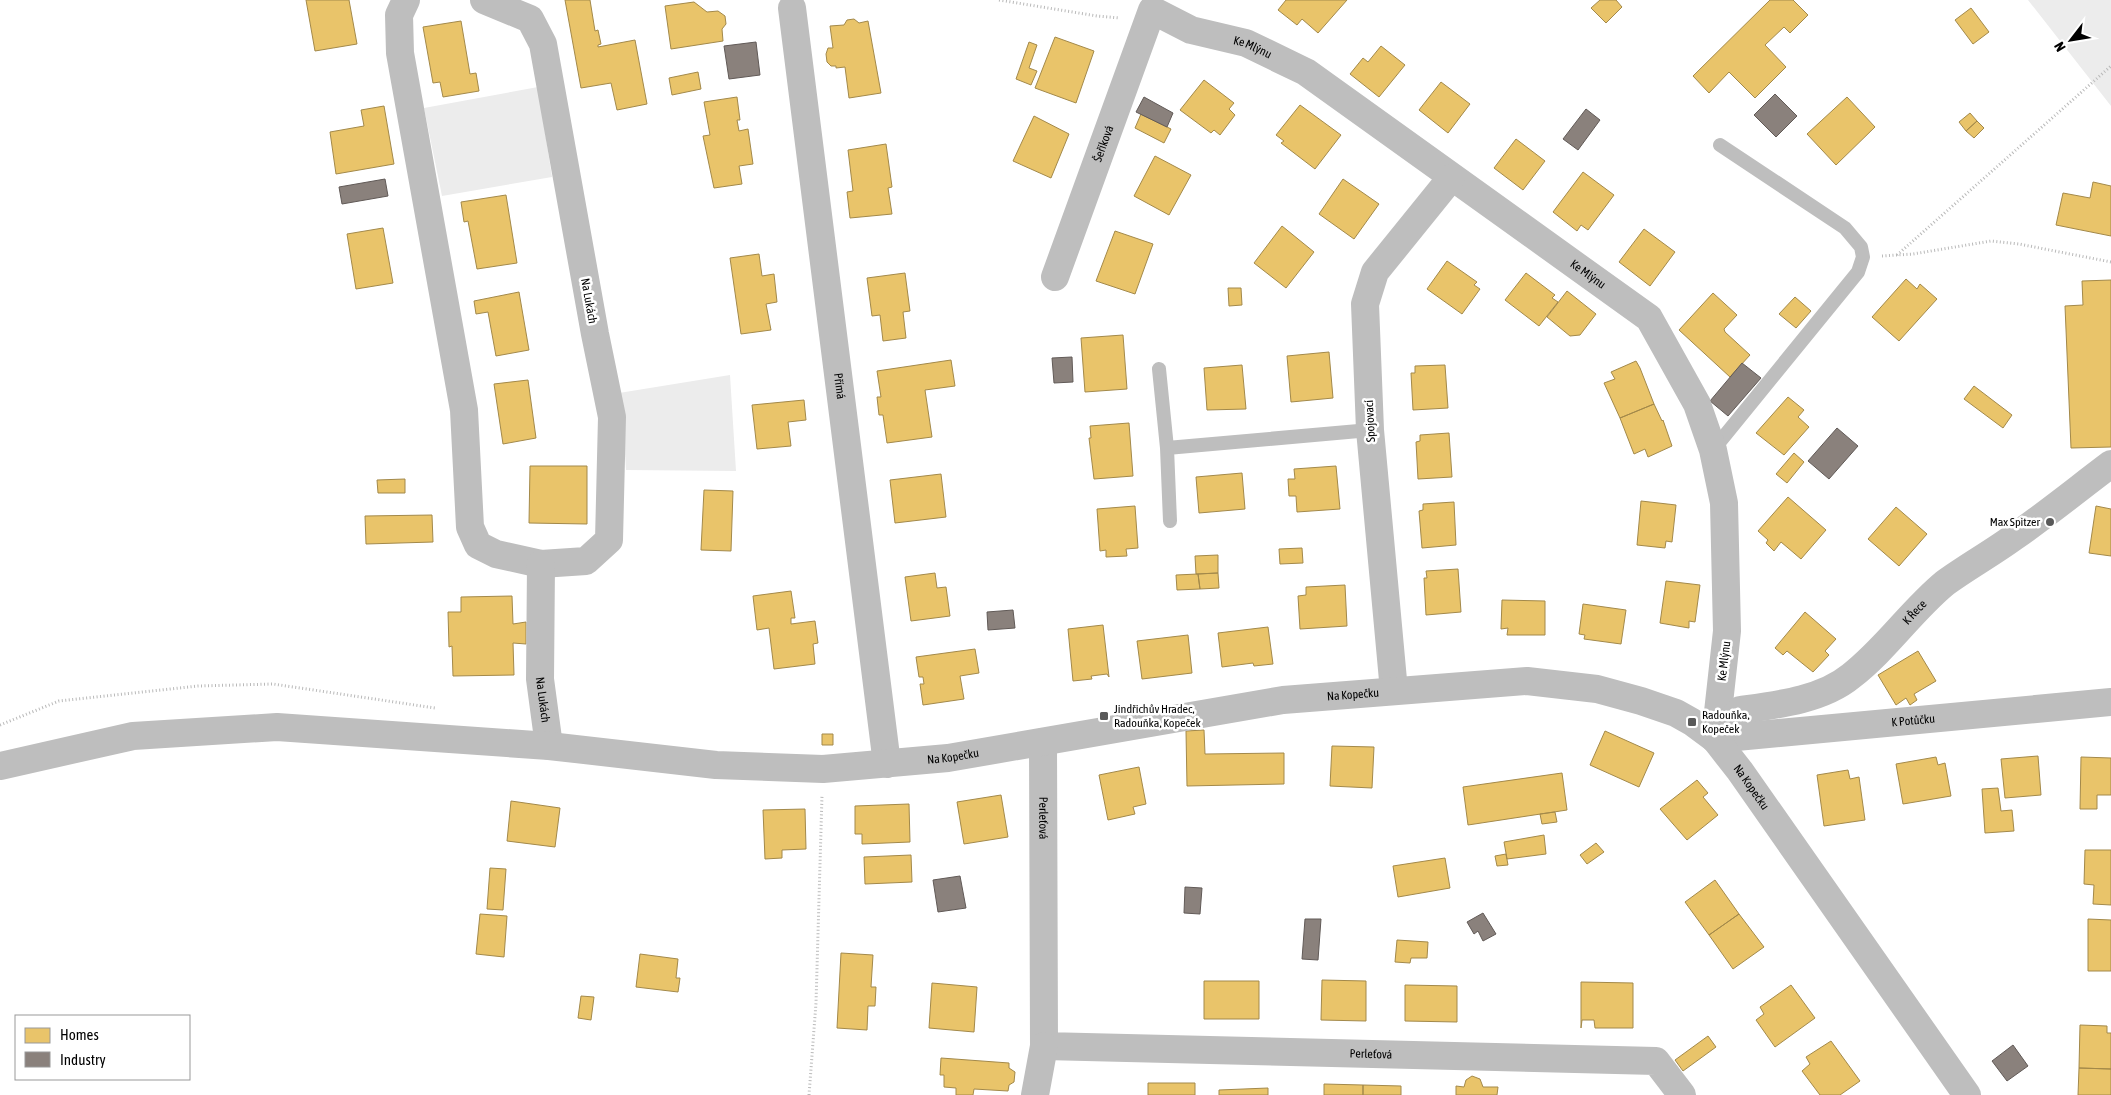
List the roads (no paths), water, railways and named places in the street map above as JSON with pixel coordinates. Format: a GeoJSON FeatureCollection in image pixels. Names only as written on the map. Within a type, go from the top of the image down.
{"type":"FeatureCollection","features":[{"type":"Feature","properties":{"kind":"street","name":"Na Lukách"},"geometry":{"type":"LineString","coordinates":[[406,0],[399,15],[400,53],[464,410],[470,528],[478,545],[496,554],[541,564],[586,561],[609,540],[612,417],[594,334],[543,44],[530,18],[499,2]]}},
{"type":"Feature","properties":{"kind":"street","name":"Přímá"},"geometry":{"type":"LineString","coordinates":[[792,8],[887,764]]}},
{"type":"Feature","properties":{"kind":"street","name":"Ke Mlýnu"},"geometry":{"type":"LineString","coordinates":[[1151,10],[1191,30],[1246,43],[1306,72],[1649,318],[1697,404],[1713,450],[1724,503],[1727,631],[1715,739]]}},
{"type":"Feature","properties":{"kind":"street","name":"Šeříková"},"geometry":{"type":"LineString","coordinates":[[1055,277],[1151,10]]}},
{"type":"Feature","properties":{"kind":"street","name":"Spojovací"},"geometry":{"type":"LineString","coordinates":[[1394,691],[1370,430],[1365,304],[1375,272],[1452,178]]}},
{"type":"Feature","properties":{"kind":"street","name":"K Řece"},"geometry":{"type":"LineString","coordinates":[[1715,739],[1740,710],[1772,706],[1813,696],[1834,687],[1850,677],[1925,601],[1946,583],[2016,536],[2111,464]]}},
{"type":"Feature","properties":{"kind":"street","name":"Na Lukách"},"geometry":{"type":"LineString","coordinates":[[541,564],[540,679],[549,746]]}},
{"type":"Feature","properties":{"kind":"street","name":"Na Kopečku"},"geometry":{"type":"LineString","coordinates":[[0,766],[133,736],[277,727],[549,746],[716,766],[823,769],[948,758],[1283,700],[1527,681],[1597,689],[1676,713],[1715,739],[1740,771],[1967,1095]]}},
{"type":"Feature","properties":{"kind":"street","name":"K Potůčku"},"geometry":{"type":"LineString","coordinates":[[1715,739],[2111,702]]}},
{"type":"Feature","properties":{"kind":"street","name":"Perleťová"},"geometry":{"type":"LineString","coordinates":[[1035,1095],[1044,1046],[1043,742]]}},
{"type":"Feature","properties":{"kind":"street","name":"Perleťová"},"geometry":{"type":"LineString","coordinates":[[1044,1046],[1656,1060],[1682,1095]]}},
{"type":"Feature","properties":{"kind":"lane"},"geometry":{"type":"LineString","coordinates":[[1713,450],[1858,272],[1863,256],[1861,247],[1845,228],[1720,145]]}},
{"type":"Feature","properties":{"kind":"lane"},"geometry":{"type":"LineString","coordinates":[[1159,369],[1167,448],[1170,521]]}},
{"type":"Feature","properties":{"kind":"lane"},"geometry":{"type":"LineString","coordinates":[[1167,448],[1370,430]]}},
{"type":"Feature","properties":{"kind":"place","name":"Max Spitzer"},"geometry":{"type":"Point","coordinates":[2050,522]}},
{"type":"Feature","properties":{"kind":"place","name":"Jindřichův Hradec, Radouňka, Kopeček"},"geometry":{"type":"Point","coordinates":[1104,716]}},
{"type":"Feature","properties":{"kind":"place","name":"Radouňka, Kopeček"},"geometry":{"type":"Point","coordinates":[1692,722]}}]}
